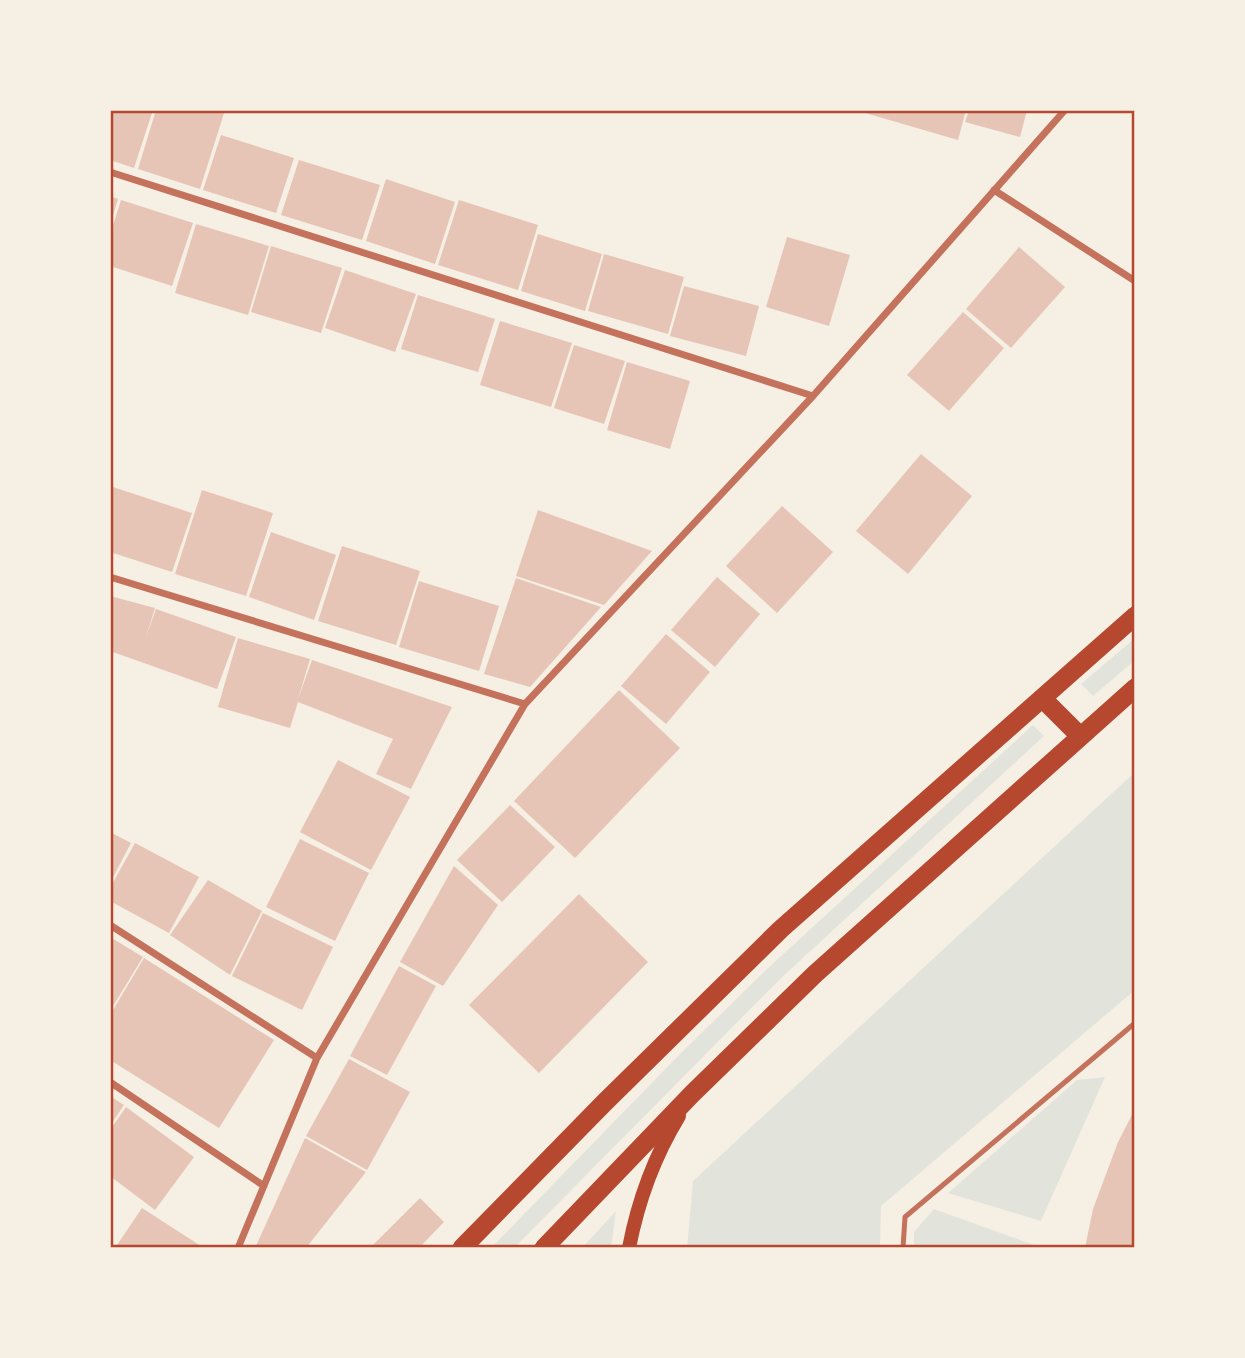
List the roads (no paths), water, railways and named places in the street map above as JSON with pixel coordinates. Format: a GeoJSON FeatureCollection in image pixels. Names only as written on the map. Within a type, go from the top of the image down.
{"type":"FeatureCollection","features":[{"type":"Feature","properties":{"kind":"highway"},"geometry":{"type":"LineString","coordinates":[[462,1248],[781,929],[1135,616]]}},
{"type":"Feature","properties":{"kind":"highway"},"geometry":{"type":"LineString","coordinates":[[544,1248],[692,1094],[815,974],[1135,688]]}},
{"type":"Feature","properties":{"kind":"highway"},"geometry":{"type":"LineString","coordinates":[[1042,698],[1080,736]]}},
{"type":"Feature","properties":{"kind":"main road"},"geometry":{"type":"LineString","coordinates":[[629,1248],[647,1180],[659,1150],[692,1094]]}},
{"type":"Feature","properties":{"kind":"street"},"geometry":{"type":"LineString","coordinates":[[238,1248],[317,1058],[525,704],[813,396],[1065,110]]}},
{"type":"Feature","properties":{"kind":"street"},"geometry":{"type":"LineString","coordinates":[[110,172],[813,396]]}},
{"type":"Feature","properties":{"kind":"street"},"geometry":{"type":"LineString","coordinates":[[994,190],[1135,281]]}},
{"type":"Feature","properties":{"kind":"street"},"geometry":{"type":"LineString","coordinates":[[110,576],[525,704]]}},
{"type":"Feature","properties":{"kind":"street"},"geometry":{"type":"LineString","coordinates":[[110,925],[317,1058]]}},
{"type":"Feature","properties":{"kind":"street"},"geometry":{"type":"LineString","coordinates":[[110,1082],[264,1186]]}},
{"type":"Feature","properties":{"kind":"lane"},"geometry":{"type":"LineString","coordinates":[[903,1248],[905,1217],[1135,1023]]}}]}
